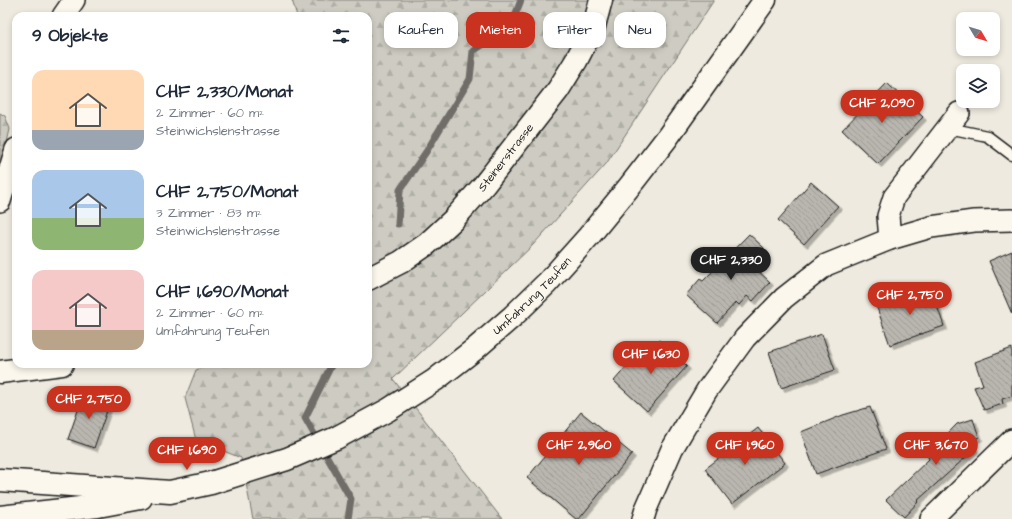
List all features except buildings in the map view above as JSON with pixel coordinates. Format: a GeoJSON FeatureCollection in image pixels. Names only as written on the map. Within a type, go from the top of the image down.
{"type":"FeatureCollection","features":[{"type":"Feature","properties":{"kind":"main road","name":"Steinerstrasse"},"geometry":{"type":"LineString","coordinates":[[372,277],[401,262],[427,244],[453,220],[484,185],[558,90],[576,61],[594,26],[601,0]]}},
{"type":"Feature","properties":{"kind":"main road","name":"Umfahrung Teufen"},"geometry":{"type":"LineString","coordinates":[[170,492],[211,483],[287,459],[336,438],[388,410],[435,380],[475,349],[513,316],[547,283],[589,236],[667,138],[765,0]]}},
{"type":"Feature","properties":{"kind":"main road"},"geometry":{"type":"LineString","coordinates":[[0,372],[31,368]]}},
{"type":"Feature","properties":{"kind":"main road"},"geometry":{"type":"LineString","coordinates":[[0,480],[170,492]]}},
{"type":"Feature","properties":{"kind":"main road"},"geometry":{"type":"LineString","coordinates":[[0,517],[98,506],[170,492]]}},
{"type":"Feature","properties":{"kind":"street"},"geometry":{"type":"LineString","coordinates":[[66,12],[74,0]]}},
{"type":"Feature","properties":{"kind":"street"},"geometry":{"type":"LineString","coordinates":[[890,239],[888,216],[894,197],[959,113]]}},
{"type":"Feature","properties":{"kind":"street"},"geometry":{"type":"LineString","coordinates":[[0,201],[12,162]]}},
{"type":"Feature","properties":{"kind":"street"},"geometry":{"type":"LineString","coordinates":[[643,519],[672,449],[707,390],[745,338],[784,298],[826,265],[890,239],[931,227],[974,221],[1012,220]]}},
{"type":"Feature","properties":{"kind":"street"},"geometry":{"type":"LineString","coordinates":[[931,519],[1012,440]]}},
{"type":"Feature","properties":{"kind":"lane"},"geometry":{"type":"LineString","coordinates":[[946,129],[987,136],[1012,155]]}},
{"type":"Feature","properties":{"kind":"green space"},"geometry":{"type":"Polygon","coordinates":[[[292,0],[714,0],[606,164],[532,246],[393,379],[502,519],[253,519],[241,458],[196,440],[185,398],[196,370],[202,368],[372,368],[372,280],[379,276],[372,266],[372,12],[296,12],[292,0]]]}},
{"type":"Feature","properties":{"kind":"green space"},"geometry":{"type":"Polygon","coordinates":[[[0,113],[5,116],[10,129],[0,175],[0,113]]]}},
{"type":"Feature","properties":{"kind":"waterway"},"geometry":{"type":"LineString","coordinates":[[398,224],[400,190],[426,152],[470,79],[473,51],[511,26],[521,0]]}},
{"type":"Feature","properties":{"kind":"waterway"},"geometry":{"type":"LineString","coordinates":[[330,368],[305,418],[351,499],[348,519]]}}]}
